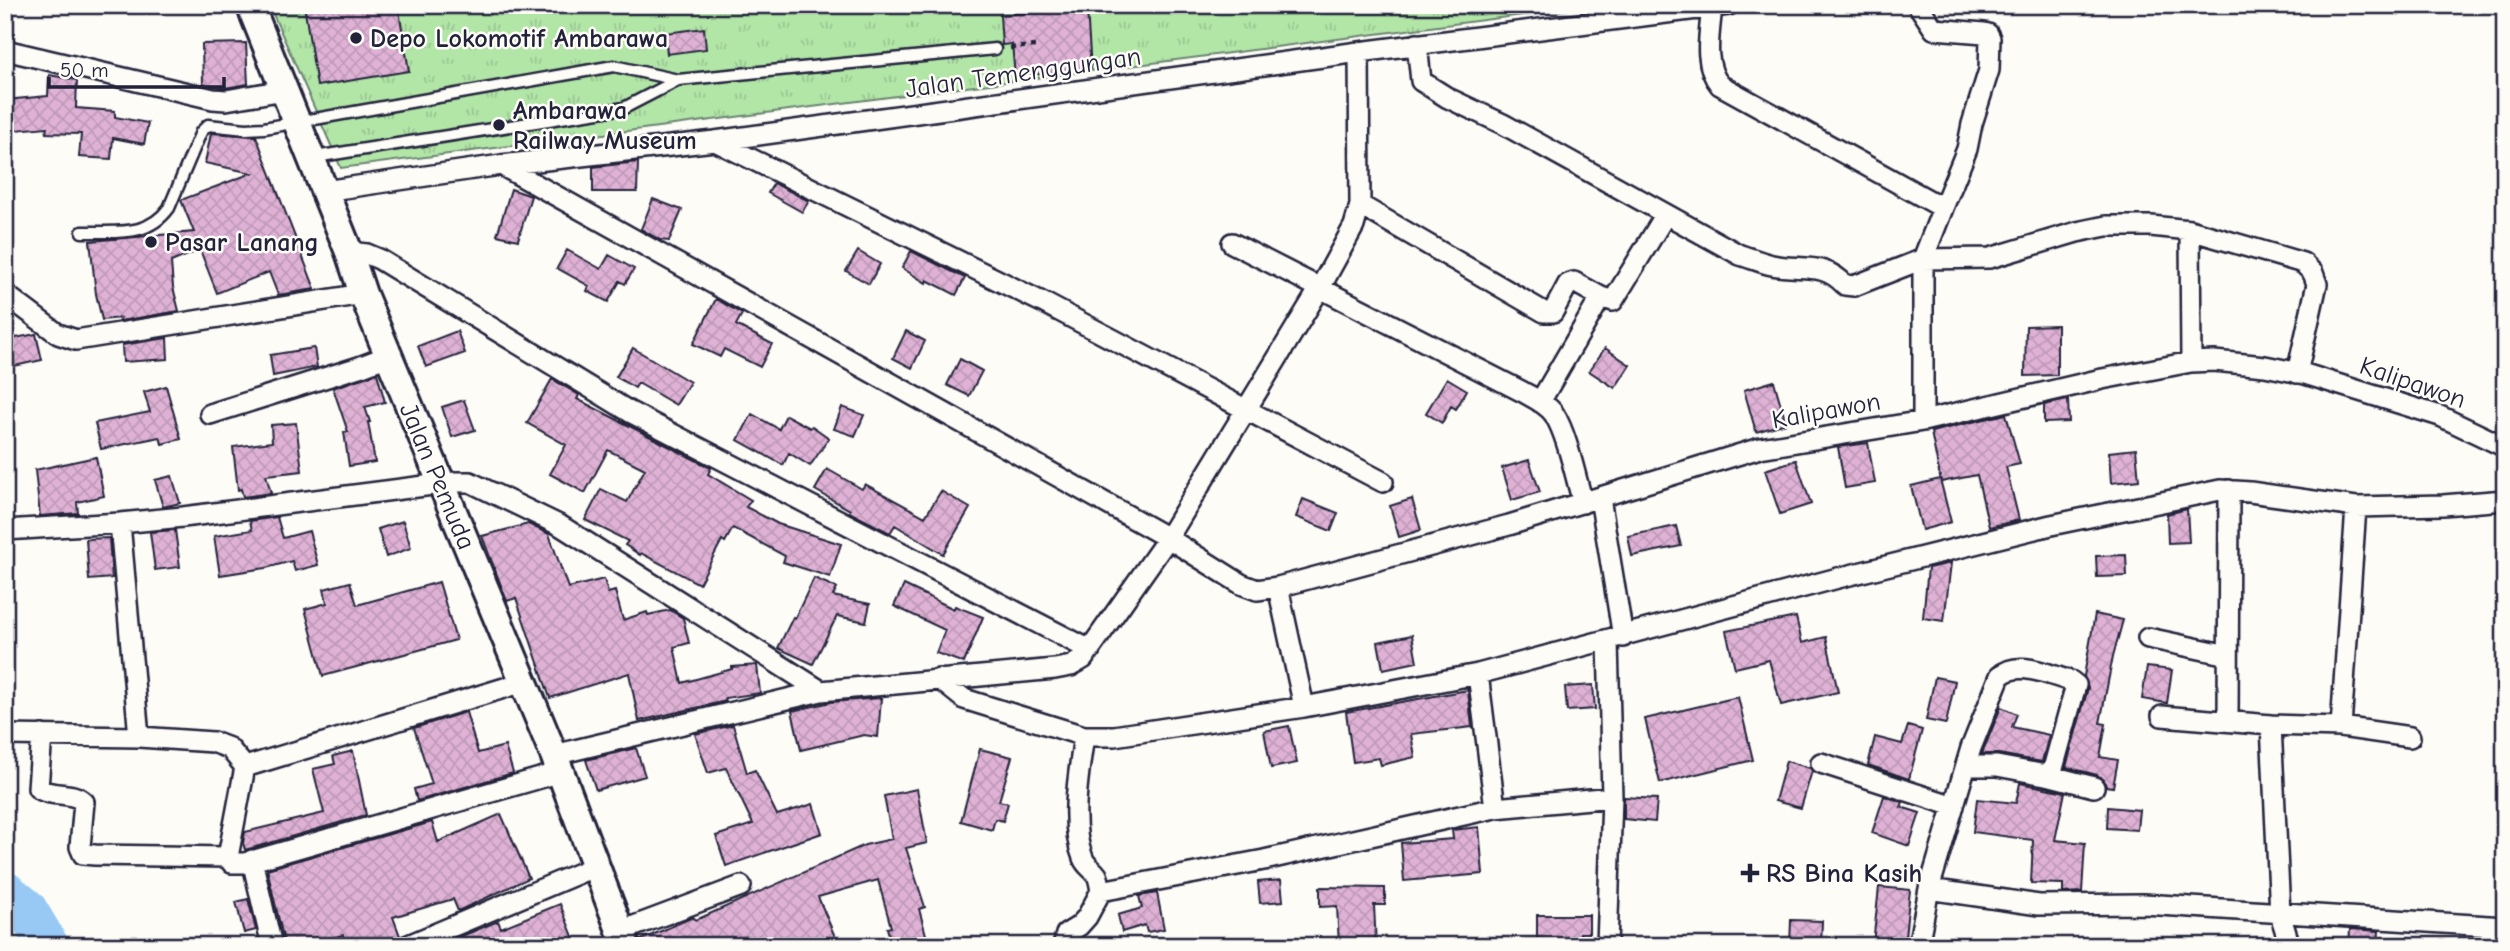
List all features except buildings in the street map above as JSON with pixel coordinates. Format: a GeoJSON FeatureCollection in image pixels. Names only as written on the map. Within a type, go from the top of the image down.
{"type":"FeatureCollection","features":[{"type":"Feature","properties":{"kind":"main road","name":"Jalan Pemuda"},"geometry":{"type":"LineString","coordinates":[[250,5],[388,356],[557,763],[624,938]]}},
{"type":"Feature","properties":{"kind":"street"},"geometry":{"type":"LineString","coordinates":[[1918,5],[1934,29],[1984,33],[1990,38],[1989,70],[1967,149],[1923,259],[1923,421]]}},
{"type":"Feature","properties":{"kind":"street"},"geometry":{"type":"LineString","coordinates":[[1721,6],[1708,48],[1713,78],[1720,86],[1943,208]]}},
{"type":"Feature","properties":{"kind":"street","name":"Jalan Temenggungan"},"geometry":{"type":"LineString","coordinates":[[324,191],[501,165],[715,141],[1417,44],[1721,6]]}},
{"type":"Feature","properties":{"kind":"street"},"geometry":{"type":"LineString","coordinates":[[1417,44],[1423,83],[1740,255],[1772,265],[1823,269],[1837,276],[1845,285],[1854,286],[1923,259],[1990,258],[2106,226],[2151,226],[2190,230],[2303,263],[2313,273],[2317,284],[2297,373]]}},
{"type":"Feature","properties":{"kind":"street"},"geometry":{"type":"LineString","coordinates":[[5,50],[213,99],[226,100],[284,90]]}},
{"type":"Feature","properties":{"kind":"street"},"geometry":{"type":"LineString","coordinates":[[246,767],[228,857],[232,863],[252,860],[557,763],[821,691],[1055,669],[1071,666],[1083,659],[1168,538],[1320,288],[1354,226],[1360,205],[1359,52]]}},
{"type":"Feature","properties":{"kind":"street"},"geometry":{"type":"LineString","coordinates":[[715,141],[1046,304],[1383,482]]}},
{"type":"Feature","properties":{"kind":"street","name":"Kalipawon"},"geometry":{"type":"LineString","coordinates":[[501,165],[1168,538],[1241,584],[1257,590],[1278,587],[1592,500],[1760,448],[1923,421],[2102,379],[2191,362],[2214,361],[2265,366],[2297,373],[2440,416],[2505,447]]}},
{"type":"Feature","properties":{"kind":"street"},"geometry":{"type":"LineString","coordinates":[[1360,205],[1544,312],[1553,312],[1568,284],[1574,282],[1613,301],[1666,214]]}},
{"type":"Feature","properties":{"kind":"street"},"geometry":{"type":"LineString","coordinates":[[2190,230],[2191,362]]}},
{"type":"Feature","properties":{"kind":"street"},"geometry":{"type":"LineString","coordinates":[[1231,243],[1540,402],[1553,414],[1592,500],[1615,639],[1607,946]]}},
{"type":"Feature","properties":{"kind":"street"},"geometry":{"type":"LineString","coordinates":[[349,252],[368,254],[379,259],[630,412],[1090,650]]}},
{"type":"Feature","properties":{"kind":"street"},"geometry":{"type":"LineString","coordinates":[[5,294],[58,334],[76,340],[363,294]]}},
{"type":"Feature","properties":{"kind":"street"},"geometry":{"type":"LineString","coordinates":[[1540,402],[1601,297]]}},
{"type":"Feature","properties":{"kind":"street"},"geometry":{"type":"LineString","coordinates":[[210,414],[388,356]]}},
{"type":"Feature","properties":{"kind":"street"},"geometry":{"type":"LineString","coordinates":[[5,530],[120,523],[470,482],[561,526],[821,691]]}},
{"type":"Feature","properties":{"kind":"street"},"geometry":{"type":"LineString","coordinates":[[939,679],[964,699],[1084,736],[1115,736],[1304,706],[1478,674],[1838,578],[2051,525],[2229,490],[2356,507],[2505,500]]}},
{"type":"Feature","properties":{"kind":"street"},"geometry":{"type":"LineString","coordinates":[[2228,722],[2229,490]]}},
{"type":"Feature","properties":{"kind":"street"},"geometry":{"type":"LineString","coordinates":[[2341,727],[2356,507]]}},
{"type":"Feature","properties":{"kind":"street"},"geometry":{"type":"LineString","coordinates":[[120,523],[139,737]]}},
{"type":"Feature","properties":{"kind":"street"},"geometry":{"type":"LineString","coordinates":[[1278,587],[1304,706]]}},
{"type":"Feature","properties":{"kind":"street"},"geometry":{"type":"LineString","coordinates":[[2148,638],[2228,655]]}},
{"type":"Feature","properties":{"kind":"street"},"geometry":{"type":"LineString","coordinates":[[1918,946],[1929,889],[1971,748],[2000,676],[2007,669],[2017,667],[2071,681],[2077,685],[2051,776]]}},
{"type":"Feature","properties":{"kind":"street"},"geometry":{"type":"LineString","coordinates":[[1478,674],[1495,808]]}},
{"type":"Feature","properties":{"kind":"street"},"geometry":{"type":"LineString","coordinates":[[246,767],[524,682]]}},
{"type":"Feature","properties":{"kind":"street"},"geometry":{"type":"LineString","coordinates":[[2162,716],[2341,727],[2410,737]]}},
{"type":"Feature","properties":{"kind":"street"},"geometry":{"type":"LineString","coordinates":[[2271,724],[2280,914],[2290,946]]}},
{"type":"Feature","properties":{"kind":"street"},"geometry":{"type":"LineString","coordinates":[[5,735],[139,737],[214,742],[229,748],[246,767]]}},
{"type":"Feature","properties":{"kind":"street"},"geometry":{"type":"LineString","coordinates":[[41,736],[38,788],[44,792],[79,797],[84,802],[80,847],[83,854],[228,857]]}},
{"type":"Feature","properties":{"kind":"street"},"geometry":{"type":"LineString","coordinates":[[1063,946],[1066,934],[1079,926],[1101,891],[1098,876],[1087,867],[1082,856],[1077,827],[1077,781],[1084,736]]}},
{"type":"Feature","properties":{"kind":"street"},"geometry":{"type":"LineString","coordinates":[[1821,763],[1954,806]]}},
{"type":"Feature","properties":{"kind":"street"},"geometry":{"type":"LineString","coordinates":[[1967,766],[1997,766],[2094,787]]}},
{"type":"Feature","properties":{"kind":"street"},"geometry":{"type":"LineString","coordinates":[[1101,891],[1264,860],[1495,808],[1612,797]]}},
{"type":"Feature","properties":{"kind":"street"},"geometry":{"type":"LineString","coordinates":[[252,860],[272,946]]}},
{"type":"Feature","properties":{"kind":"street"},"geometry":{"type":"LineString","coordinates":[[417,943],[596,866]]}},
{"type":"Feature","properties":{"kind":"street"},"geometry":{"type":"LineString","coordinates":[[624,938],[741,886]]}},
{"type":"Feature","properties":{"kind":"street"},"geometry":{"type":"LineString","coordinates":[[1929,889],[2039,905],[2144,904],[2505,928]]}},
{"type":"Feature","properties":{"kind":"lane"},"geometry":{"type":"LineString","coordinates":[[82,232],[138,230],[153,225],[162,218],[169,208],[201,132],[208,125],[246,129],[297,122],[614,66],[678,80],[995,49]]}},
{"type":"Feature","properties":{"kind":"lane"},"geometry":{"type":"LineString","coordinates":[[310,158],[624,108],[678,80]]}},
{"type":"Feature","properties":{"kind":"path"},"geometry":{"type":"LineString","coordinates":[[995,49],[1035,47],[1038,42]]}},
{"type":"Feature","properties":{"kind":"green space","name":"Ambarawa Railway Museum"},"geometry":{"type":"Polygon","coordinates":[[[269,5],[1600,5],[341,168],[269,5]]]}},
{"type":"Feature","properties":{"kind":"waterway"},"geometry":{"type":"LineString","coordinates":[[5,892],[26,909],[48,946]]}},
{"type":"Feature","properties":{"kind":"place","name":"Depo Lokomotif Ambarawa"},"geometry":{"type":"Point","coordinates":[356,38]}},
{"type":"Feature","properties":{"kind":"place","name":"Ambarawa Railway Museum"},"geometry":{"type":"Point","coordinates":[499,125]}},
{"type":"Feature","properties":{"kind":"place","name":"Pasar Lanang"},"geometry":{"type":"Point","coordinates":[151,242]}},
{"type":"Feature","properties":{"kind":"place","name":"RS Bina Kasih"},"geometry":{"type":"Point","coordinates":[1750,873]}}]}
